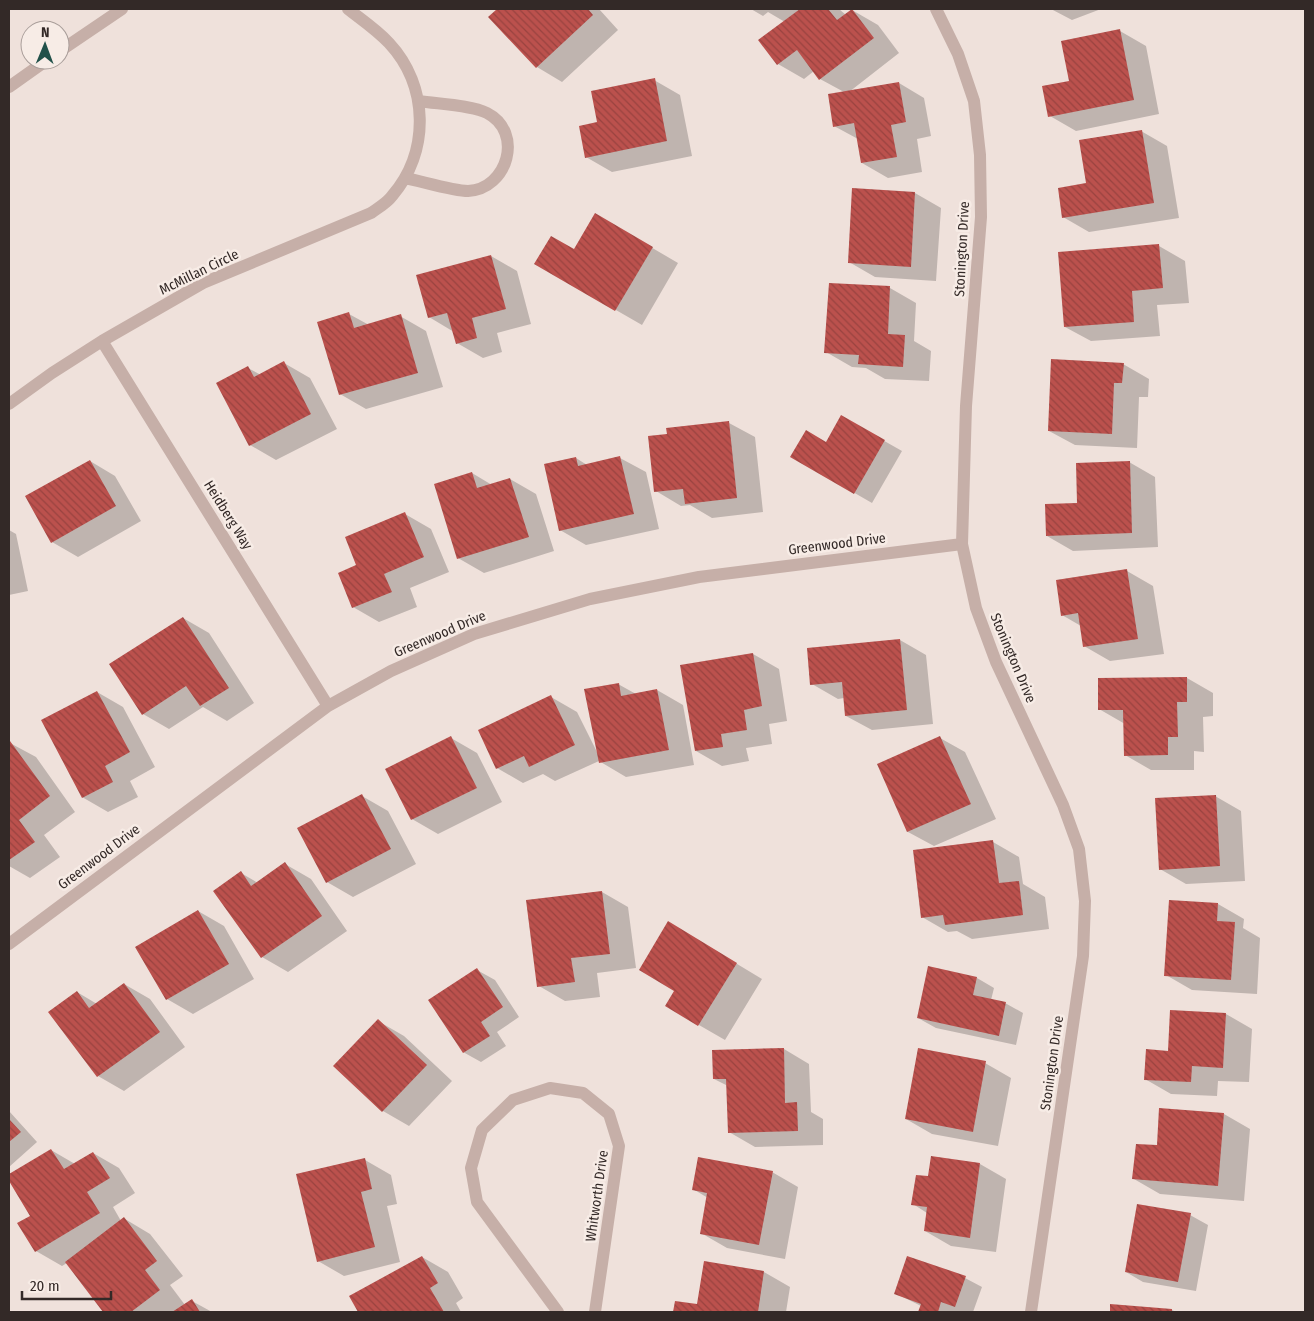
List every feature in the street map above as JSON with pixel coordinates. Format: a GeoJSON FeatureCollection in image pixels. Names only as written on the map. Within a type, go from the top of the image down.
{"type":"FeatureCollection","features":[{"type":"Feature","properties":{"kind":"street","name":"McMillan Circle"},"geometry":{"type":"LineString","coordinates":[[9,404],[52,372],[203,283],[371,213],[392,197],[415,155],[420,127],[419,101],[408,70],[389,43],[348,9]]}},
{"type":"Feature","properties":{"kind":"street","name":"Stonington Drive"},"geometry":{"type":"LineString","coordinates":[[936,9],[958,54],[974,100],[980,155],[981,217],[966,406],[962,544],[976,608],[996,662],[1063,805],[1079,849],[1085,901],[1083,956],[1031,1312]]}},
{"type":"Feature","properties":{"kind":"street"},"geometry":{"type":"LineString","coordinates":[[70,43],[113,11]]}},
{"type":"Feature","properties":{"kind":"street"},"geometry":{"type":"LineString","coordinates":[[9,87],[33,70]]}},
{"type":"Feature","properties":{"kind":"street"},"geometry":{"type":"LineString","coordinates":[[404,178],[467,191],[481,189],[493,182],[502,172],[507,160],[508,146],[505,134],[498,122],[488,114],[475,110],[419,101]]}},
{"type":"Feature","properties":{"kind":"street","name":"Heidberg Way"},"geometry":{"type":"LineString","coordinates":[[102,341],[328,706]]}},
{"type":"Feature","properties":{"kind":"street","name":"Greenwood Drive"},"geometry":{"type":"LineString","coordinates":[[9,944],[328,706],[391,671],[474,634],[590,599],[699,576],[962,544]]}},
{"type":"Feature","properties":{"kind":"street","name":"Whitworth Drive"},"geometry":{"type":"LineString","coordinates":[[558,1312],[477,1202],[471,1168],[482,1130],[513,1100],[550,1088],[582,1093],[608,1114],[619,1146],[595,1312]]}},
{"type":"Feature","properties":{"kind":"building"},"geometry":{"type":"Polygon","coordinates":[[[497,9],[588,9],[593,15],[536,68],[488,17],[497,9]]]}},
{"type":"Feature","properties":{"kind":"building"},"geometry":{"type":"Polygon","coordinates":[[[800,9],[828,9],[837,20],[852,9],[874,38],[819,80],[797,50],[777,65],[758,40],[800,9]]]}},
{"type":"Feature","properties":{"kind":"building"},"geometry":{"type":"Polygon","coordinates":[[[1120,29],[1134,100],[1048,117],[1042,86],[1069,81],[1061,41],[1120,29]]]}},
{"type":"Feature","properties":{"kind":"building"},"geometry":{"type":"Polygon","coordinates":[[[655,78],[667,141],[585,158],[579,126],[597,122],[591,91],[655,78]]]}},
{"type":"Feature","properties":{"kind":"building"},"geometry":{"type":"Polygon","coordinates":[[[899,82],[906,122],[891,125],[897,157],[861,163],[854,123],[833,127],[828,94],[899,82]]]}},
{"type":"Feature","properties":{"kind":"building"},"geometry":{"type":"Polygon","coordinates":[[[1142,130],[1154,203],[1062,218],[1058,188],[1086,183],[1079,140],[1142,130]]]}},
{"type":"Feature","properties":{"kind":"building"},"geometry":{"type":"Polygon","coordinates":[[[852,188],[915,192],[911,267],[848,263],[852,188]]]}},
{"type":"Feature","properties":{"kind":"building"},"geometry":{"type":"Polygon","coordinates":[[[595,213],[653,247],[615,311],[534,264],[551,236],[574,249],[595,213]]]}},
{"type":"Feature","properties":{"kind":"building"},"geometry":{"type":"Polygon","coordinates":[[[1159,244],[1163,288],[1132,291],[1134,322],[1064,327],[1058,252],[1159,244]]]}},
{"type":"Feature","properties":{"kind":"building"},"geometry":{"type":"Polygon","coordinates":[[[491,255],[506,309],[472,318],[477,338],[456,344],[447,313],[428,318],[416,275],[491,255]]]}},
{"type":"Feature","properties":{"kind":"building"},"geometry":{"type":"Polygon","coordinates":[[[829,283],[890,286],[888,334],[905,335],[903,367],[858,364],[859,355],[824,353],[829,283]]]}},
{"type":"Feature","properties":{"kind":"building"},"geometry":{"type":"Polygon","coordinates":[[[349,312],[354,328],[401,314],[418,373],[339,395],[317,322],[349,312]]]}},
{"type":"Feature","properties":{"kind":"building"},"geometry":{"type":"Polygon","coordinates":[[[1051,359],[1124,363],[1122,383],[1114,383],[1112,434],[1048,431],[1051,359]]]}},
{"type":"Feature","properties":{"kind":"building"},"geometry":{"type":"Polygon","coordinates":[[[284,361],[311,414],[249,446],[216,383],[248,366],[254,377],[284,361]]]}},
{"type":"Feature","properties":{"kind":"building"},"geometry":{"type":"Polygon","coordinates":[[[841,415],[885,440],[854,494],[790,457],[806,430],[826,442],[841,415]]]}},
{"type":"Feature","properties":{"kind":"building"},"geometry":{"type":"Polygon","coordinates":[[[729,421],[737,498],[685,504],[683,489],[654,492],[648,436],[667,434],[666,428],[729,421]]]}},
{"type":"Feature","properties":{"kind":"building"},"geometry":{"type":"Polygon","coordinates":[[[620,456],[634,514],[559,531],[544,464],[576,457],[578,466],[620,456]]]}},
{"type":"Feature","properties":{"kind":"building"},"geometry":{"type":"Polygon","coordinates":[[[90,460],[116,506],[51,543],[25,496],[90,460]]]}},
{"type":"Feature","properties":{"kind":"building"},"geometry":{"type":"Polygon","coordinates":[[[1130,461],[1132,533],[1046,536],[1045,504],[1077,503],[1076,463],[1130,461]]]}},
{"type":"Feature","properties":{"kind":"building"},"geometry":{"type":"Polygon","coordinates":[[[472,472],[477,488],[510,478],[529,537],[457,559],[434,484],[472,472]]]}},
{"type":"Feature","properties":{"kind":"building"},"geometry":{"type":"Polygon","coordinates":[[[405,512],[424,557],[384,574],[392,592],[352,608],[338,573],[356,565],[345,537],[405,512]]]}},
{"type":"Feature","properties":{"kind":"building"},"geometry":{"type":"Polygon","coordinates":[[[1127,569],[1138,639],[1083,647],[1078,613],[1061,616],[1056,580],[1127,569]]]}},
{"type":"Feature","properties":{"kind":"building"},"geometry":{"type":"Polygon","coordinates":[[[183,617],[229,688],[200,706],[186,686],[142,715],[109,664],[183,617]]]}},
{"type":"Feature","properties":{"kind":"building"},"geometry":{"type":"Polygon","coordinates":[[[900,639],[907,710],[845,716],[842,682],[810,685],[807,648],[900,639]]]}},
{"type":"Feature","properties":{"kind":"building"},"geometry":{"type":"Polygon","coordinates":[[[753,653],[762,706],[744,710],[747,730],[721,734],[723,747],[695,751],[680,665],[753,653]]]}},
{"type":"Feature","properties":{"kind":"building"},"geometry":{"type":"Polygon","coordinates":[[[1187,677],[1187,702],[1177,702],[1178,737],[1168,737],[1168,755],[1124,756],[1123,710],[1098,710],[1098,678],[1187,677]]]}},
{"type":"Feature","properties":{"kind":"building"},"geometry":{"type":"Polygon","coordinates":[[[619,683],[621,696],[657,689],[669,750],[599,763],[584,689],[619,683]]]}},
{"type":"Feature","properties":{"kind":"building"},"geometry":{"type":"Polygon","coordinates":[[[97,691],[130,752],[105,766],[113,782],[82,798],[41,720],[97,691]]]}},
{"type":"Feature","properties":{"kind":"building"},"geometry":{"type":"Polygon","coordinates":[[[551,695],[575,745],[529,767],[524,756],[496,769],[478,730],[551,695]]]}},
{"type":"Feature","properties":{"kind":"building"},"geometry":{"type":"Polygon","coordinates":[[[451,736],[477,788],[411,820],[385,769],[451,736]]]}},
{"type":"Feature","properties":{"kind":"building"},"geometry":{"type":"Polygon","coordinates":[[[940,736],[971,804],[907,832],[877,764],[940,736]]]}},
{"type":"Feature","properties":{"kind":"building"},"geometry":{"type":"Polygon","coordinates":[[[9,742],[50,796],[19,820],[35,842],[9,860],[9,742]]]}},
{"type":"Feature","properties":{"kind":"building"},"geometry":{"type":"Polygon","coordinates":[[[362,794],[391,849],[326,883],[297,828],[362,794]]]}},
{"type":"Feature","properties":{"kind":"building"},"geometry":{"type":"Polygon","coordinates":[[[1216,795],[1220,866],[1159,870],[1155,798],[1216,795]]]}},
{"type":"Feature","properties":{"kind":"building"},"geometry":{"type":"Polygon","coordinates":[[[993,840],[999,883],[1019,881],[1023,915],[945,925],[943,915],[921,918],[913,850],[993,840]]]}},
{"type":"Feature","properties":{"kind":"building"},"geometry":{"type":"Polygon","coordinates":[[[285,862],[322,916],[261,958],[213,891],[241,871],[251,886],[285,862]]]}},
{"type":"Feature","properties":{"kind":"building"},"geometry":{"type":"Polygon","coordinates":[[[602,891],[610,954],[571,958],[575,982],[537,987],[526,900],[602,891]]]}},
{"type":"Feature","properties":{"kind":"building"},"geometry":{"type":"Polygon","coordinates":[[[1169,900],[1218,903],[1217,921],[1235,922],[1231,980],[1164,976],[1169,900]]]}},
{"type":"Feature","properties":{"kind":"building"},"geometry":{"type":"Polygon","coordinates":[[[198,910],[229,964],[166,1000],[135,947],[198,910]]]}},
{"type":"Feature","properties":{"kind":"building"},"geometry":{"type":"Polygon","coordinates":[[[668,921],[737,963],[698,1026],[665,1006],[674,991],[639,970],[668,921]]]}},
{"type":"Feature","properties":{"kind":"building"},"geometry":{"type":"Polygon","coordinates":[[[928,966],[977,977],[973,995],[1006,1002],[999,1036],[917,1018],[928,966]]]}},
{"type":"Feature","properties":{"kind":"building"},"geometry":{"type":"Polygon","coordinates":[[[477,968],[503,1007],[481,1022],[490,1036],[463,1053],[428,1000],[477,968]]]}},
{"type":"Feature","properties":{"kind":"building"},"geometry":{"type":"Polygon","coordinates":[[[124,983],[160,1032],[97,1077],[48,1012],[77,991],[89,1008],[124,983]]]}},
{"type":"Feature","properties":{"kind":"building"},"geometry":{"type":"Polygon","coordinates":[[[1170,1010],[1226,1013],[1223,1068],[1192,1066],[1191,1082],[1144,1080],[1146,1049],[1168,1051],[1170,1010]]]}},
{"type":"Feature","properties":{"kind":"building"},"geometry":{"type":"Polygon","coordinates":[[[378,1019],[427,1065],[382,1112],[333,1066],[378,1019]]]}},
{"type":"Feature","properties":{"kind":"building"},"geometry":{"type":"Polygon","coordinates":[[[784,1048],[785,1103],[797,1102],[798,1131],[728,1133],[726,1079],[713,1079],[712,1050],[784,1048]]]}},
{"type":"Feature","properties":{"kind":"building"},"geometry":{"type":"Polygon","coordinates":[[[918,1048],[986,1061],[973,1132],[905,1119],[918,1048]]]}},
{"type":"Feature","properties":{"kind":"building"},"geometry":{"type":"Polygon","coordinates":[[[1159,1108],[1224,1113],[1218,1186],[1132,1179],[1136,1144],[1157,1145],[1159,1108]]]}},
{"type":"Feature","properties":{"kind":"building"},"geometry":{"type":"Polygon","coordinates":[[[9,1119],[21,1132],[9,1142],[9,1119]]]}},
{"type":"Feature","properties":{"kind":"building"},"geometry":{"type":"Polygon","coordinates":[[[51,1149],[64,1169],[93,1152],[110,1178],[87,1192],[100,1213],[35,1252],[17,1223],[30,1216],[9,1181],[9,1174],[51,1149]]]}},
{"type":"Feature","properties":{"kind":"building"},"geometry":{"type":"Polygon","coordinates":[[[931,1156],[980,1163],[970,1238],[924,1231],[927,1207],[911,1205],[916,1175],[928,1176],[931,1156]]]}},
{"type":"Feature","properties":{"kind":"building"},"geometry":{"type":"Polygon","coordinates":[[[698,1157],[773,1171],[759,1245],[700,1234],[707,1193],[692,1190],[698,1157]]]}},
{"type":"Feature","properties":{"kind":"building"},"geometry":{"type":"Polygon","coordinates":[[[365,1158],[372,1189],[361,1192],[375,1247],[317,1262],[296,1174],[365,1158]]]}},
{"type":"Feature","properties":{"kind":"building"},"geometry":{"type":"Polygon","coordinates":[[[1137,1204],[1191,1213],[1178,1282],[1125,1272],[1137,1204]]]}},
{"type":"Feature","properties":{"kind":"building"},"geometry":{"type":"Polygon","coordinates":[[[124,1217],[157,1261],[145,1270],[160,1290],[131,1312],[103,1312],[65,1262],[124,1217]]]}},
{"type":"Feature","properties":{"kind":"building"},"geometry":{"type":"Polygon","coordinates":[[[422,1256],[438,1283],[430,1288],[444,1312],[358,1312],[349,1296],[422,1256]]]}},
{"type":"Feature","properties":{"kind":"building"},"geometry":{"type":"Polygon","coordinates":[[[907,1256],[966,1276],[955,1307],[941,1302],[938,1312],[918,1312],[921,1304],[894,1294],[907,1256]]]}},
{"type":"Feature","properties":{"kind":"building"},"geometry":{"type":"Polygon","coordinates":[[[704,1261],[764,1271],[758,1312],[673,1312],[675,1301],[697,1304],[704,1261]]]}},
{"type":"Feature","properties":{"kind":"building"},"geometry":{"type":"Polygon","coordinates":[[[192,1299],[200,1312],[172,1312],[192,1299]]]}},
{"type":"Feature","properties":{"kind":"building"},"geometry":{"type":"Polygon","coordinates":[[[1110,1304],[1172,1309],[1172,1312],[1110,1312],[1110,1304]]]}}]}
